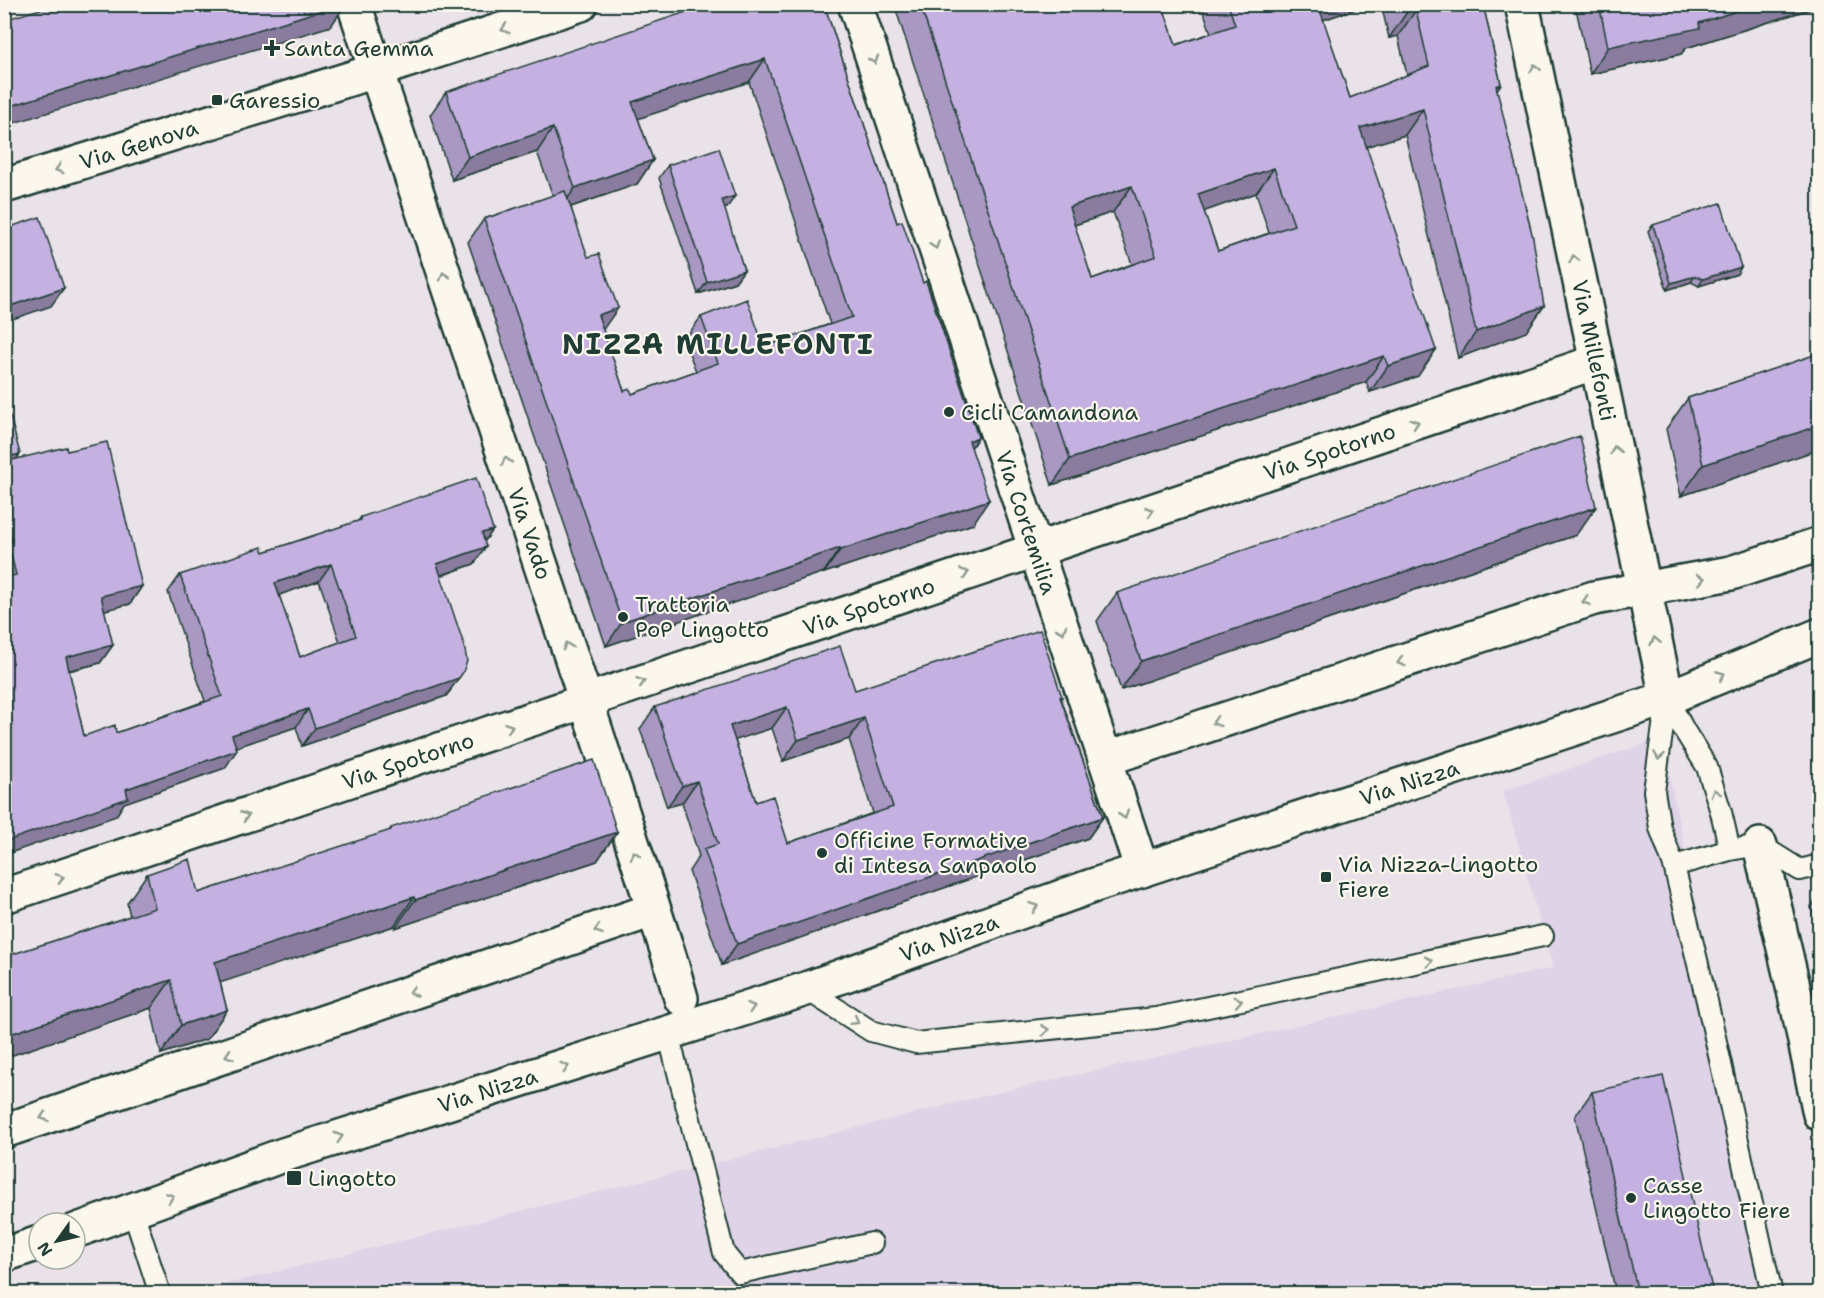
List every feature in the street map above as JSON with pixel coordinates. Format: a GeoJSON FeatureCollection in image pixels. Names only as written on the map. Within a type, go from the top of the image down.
{"type":"FeatureCollection","features":[{"type":"Feature","properties":{"kind":"street"},"geometry":{"type":"LineString","coordinates":[[354,4],[375,71]]}},
{"type":"Feature","properties":{"kind":"street","name":"Via Genova"},"geometry":{"type":"LineString","coordinates":[[4,186],[375,71],[581,4]]}},
{"type":"Feature","properties":{"kind":"street","name":"Via Cortemilia"},"geometry":{"type":"LineString","coordinates":[[855,4],[1142,870]]}},
{"type":"Feature","properties":{"kind":"street","name":"Via Millefonti"},"geometry":{"type":"LineString","coordinates":[[1522,4],[1667,698]]}},
{"type":"Feature","properties":{"kind":"street","name":"Via Vado"},"geometry":{"type":"LineString","coordinates":[[375,71],[669,956],[679,1020]]}},
{"type":"Feature","properties":{"kind":"street","name":"Via Spotorno"},"geometry":{"type":"LineString","coordinates":[[4,896],[1596,362]]}},
{"type":"Feature","properties":{"kind":"street"},"geometry":{"type":"LineString","coordinates":[[1105,759],[1594,598],[1731,573],[1820,544]]}},
{"type":"Feature","properties":{"kind":"street","name":"Via Nizza"},"geometry":{"type":"LineString","coordinates":[[87,1227],[283,1155],[679,1020],[806,990],[1092,886],[1667,698],[1820,635]]}},
{"type":"Feature","properties":{"kind":"street"},"geometry":{"type":"LineString","coordinates":[[1745,848],[1799,1012],[1820,1114]]}},
{"type":"Feature","properties":{"kind":"street"},"geometry":{"type":"LineString","coordinates":[[4,1131],[653,910]]}},
{"type":"Feature","properties":{"kind":"street"},"geometry":{"type":"LineString","coordinates":[[4,1255],[27,1247]]}},
{"type":"Feature","properties":{"kind":"lane"},"geometry":{"type":"LineString","coordinates":[[1667,698],[1707,767],[1721,812],[1745,848],[1800,870],[1820,865]]}},
{"type":"Feature","properties":{"kind":"lane"},"geometry":{"type":"LineString","coordinates":[[1667,698],[1654,791],[1660,828],[1674,866],[1772,1293]]}},
{"type":"Feature","properties":{"kind":"lane"},"geometry":{"type":"LineString","coordinates":[[1674,866],[1745,848]]}},
{"type":"Feature","properties":{"kind":"lane"},"geometry":{"type":"LineString","coordinates":[[806,990],[872,1031],[916,1043],[1156,1018],[1543,936]]}},
{"type":"Feature","properties":{"kind":"lane"},"geometry":{"type":"LineString","coordinates":[[679,1020],[724,1253],[740,1273],[872,1243]]}},
{"type":"Feature","properties":{"kind":"lane"},"geometry":{"type":"LineString","coordinates":[[133,1211],[160,1293]]}},
{"type":"Feature","properties":{"kind":"shaded area"},"geometry":{"type":"Polygon","coordinates":[[[1662,738],[1774,1293],[187,1294],[996,1093],[1553,968],[1503,791],[1662,738]]]}},
{"type":"Feature","properties":{"kind":"building"},"geometry":{"type":"Polygon","coordinates":[[[57,4],[342,4],[4,108],[4,20],[57,4]]]}},
{"type":"Feature","properties":{"kind":"building"},"geometry":{"type":"Polygon","coordinates":[[[710,4],[824,4],[897,223],[902,221],[923,283],[926,281],[978,437],[969,441],[989,500],[622,622],[484,219],[565,191],[588,257],[599,254],[618,308],[598,315],[624,391],[630,389],[632,394],[718,363],[701,317],[747,299],[764,347],[852,317],[765,59],[632,102],[653,160],[575,188],[553,128],[468,157],[446,92],[710,4]]]}},
{"type":"Feature","properties":{"kind":"building"},"geometry":{"type":"Polygon","coordinates":[[[920,4],[1162,4],[1176,45],[1235,25],[1228,4],[1318,4],[1350,98],[1429,66],[1416,10],[1407,12],[1405,4],[1483,4],[1501,84],[1496,86],[1533,238],[1544,306],[1476,332],[1423,109],[1360,128],[1436,350],[1388,366],[1384,356],[1070,459],[920,4]],[[1274,168],[1198,194],[1218,251],[1294,225],[1274,168]],[[1132,186],[1069,207],[1092,279],[1156,256],[1132,186]]]}},
{"type":"Feature","properties":{"kind":"building"},"geometry":{"type":"Polygon","coordinates":[[[1599,4],[1758,4],[1699,23],[1700,28],[1608,47],[1599,4]]]}},
{"type":"Feature","properties":{"kind":"building"},"geometry":{"type":"Polygon","coordinates":[[[719,148],[735,196],[722,200],[744,270],[707,282],[668,165],[719,148]]]}},
{"type":"Feature","properties":{"kind":"building"},"geometry":{"type":"Polygon","coordinates":[[[1721,203],[1741,267],[1703,279],[1695,276],[1671,283],[1653,225],[1721,203]]]}},
{"type":"Feature","properties":{"kind":"building"},"geometry":{"type":"Polygon","coordinates":[[[40,217],[64,288],[4,308],[4,229],[40,217]]]}},
{"type":"Feature","properties":{"kind":"building"},"geometry":{"type":"Polygon","coordinates":[[[1820,353],[1820,425],[1703,465],[1688,398],[1820,353]]]}},
{"type":"Feature","properties":{"kind":"building"},"geometry":{"type":"Polygon","coordinates":[[[10,416],[20,454],[4,458],[4,418],[10,416]]]}},
{"type":"Feature","properties":{"kind":"building"},"geometry":{"type":"Polygon","coordinates":[[[1580,436],[1596,507],[1141,661],[1117,593],[1580,436]]]}},
{"type":"Feature","properties":{"kind":"building"},"geometry":{"type":"Polygon","coordinates":[[[107,442],[142,586],[101,596],[113,645],[66,657],[84,736],[115,725],[116,733],[222,696],[180,575],[262,547],[264,552],[476,478],[493,530],[482,533],[486,547],[437,564],[464,645],[467,661],[463,672],[459,678],[315,728],[308,709],[232,735],[237,750],[126,789],[128,798],[4,842],[4,578],[16,575],[8,542],[12,541],[4,509],[4,462],[66,447],[67,451],[107,442]],[[331,564],[275,583],[300,657],[356,636],[331,564]]]}},
{"type":"Feature","properties":{"kind":"building"},"geometry":{"type":"Polygon","coordinates":[[[1040,630],[1062,697],[1060,697],[1103,817],[737,944],[704,849],[718,844],[697,781],[682,786],[655,707],[840,646],[855,690],[1040,630]],[[787,707],[730,726],[756,802],[773,796],[788,843],[893,807],[864,718],[798,740],[787,707]]]}},
{"type":"Feature","properties":{"kind":"building"},"geometry":{"type":"Polygon","coordinates":[[[594,760],[617,832],[415,900],[414,897],[215,962],[227,1010],[181,1025],[171,980],[4,1036],[4,957],[155,908],[147,874],[190,859],[198,893],[594,760]]]}},
{"type":"Feature","properties":{"kind":"building","name":"Casse Lingotto Fiere"},"geometry":{"type":"Polygon","coordinates":[[[1663,1076],[1713,1293],[1638,1293],[1592,1092],[1663,1076]]]}},
{"type":"Feature","properties":{"kind":"place","name":"Santa Gemma"},"geometry":{"type":"Point","coordinates":[272,48]}},
{"type":"Feature","properties":{"kind":"place","name":"Garessio"},"geometry":{"type":"Point","coordinates":[217,100]}},
{"type":"Feature","properties":{"kind":"place","name":"Cicli Camandona"},"geometry":{"type":"Point","coordinates":[949,412]}},
{"type":"Feature","properties":{"kind":"place","name":"Trattoria PoP Lingotto"},"geometry":{"type":"Point","coordinates":[623,617]}},
{"type":"Feature","properties":{"kind":"place","name":"Officine Formative di Intesa Sanpaolo"},"geometry":{"type":"Point","coordinates":[822,853]}},
{"type":"Feature","properties":{"kind":"place","name":"Via Nizza-Lingotto Fiere"},"geometry":{"type":"Point","coordinates":[1326,877]}},
{"type":"Feature","properties":{"kind":"place","name":"Lingotto"},"geometry":{"type":"Point","coordinates":[294,1178]}},
{"type":"Feature","properties":{"kind":"place","name":"Casse Lingotto Fiere"},"geometry":{"type":"Point","coordinates":[1631,1198]}},
{"type":"Feature","properties":{"kind":"district","name":"NIZZA MILLEFONTI"},"geometry":{"type":"Point","coordinates":[718,344]}}]}
